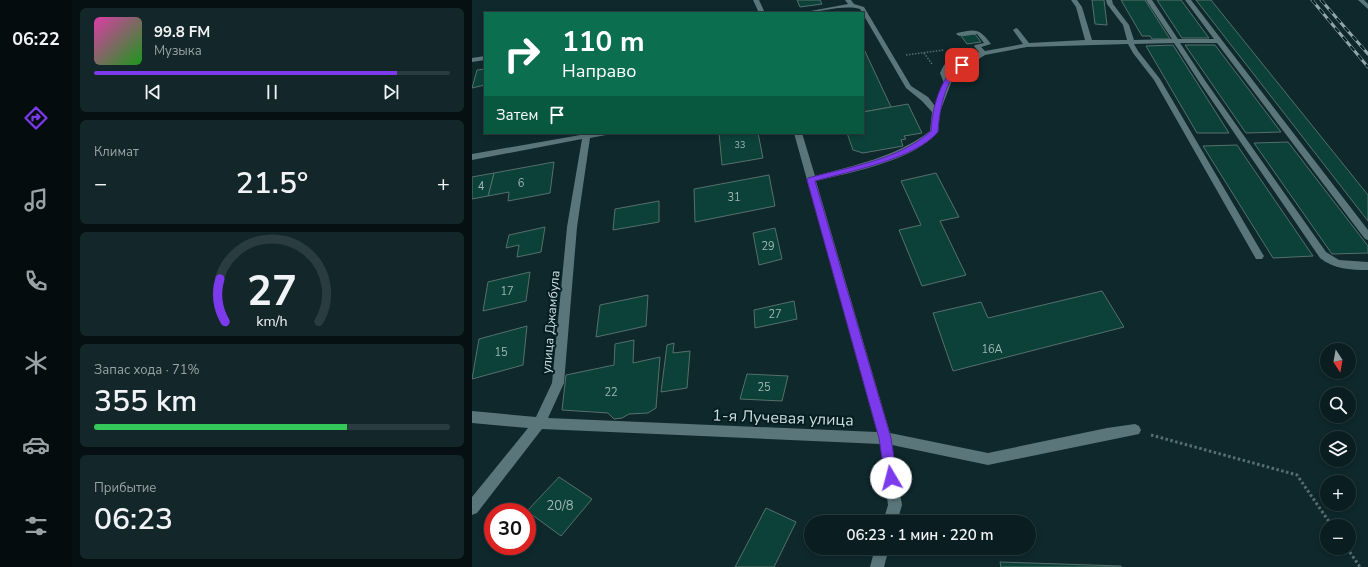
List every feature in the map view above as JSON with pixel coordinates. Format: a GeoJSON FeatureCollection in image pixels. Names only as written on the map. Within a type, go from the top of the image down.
{"type":"FeatureCollection","features":[{"type":"Feature","properties":{"kind":"street"},"geometry":{"type":"LineString","coordinates":[[756,0],[762,12]]}},
{"type":"Feature","properties":{"kind":"street"},"geometry":{"type":"LineString","coordinates":[[1074,0],[1078,7],[1089,42]]}},
{"type":"Feature","properties":{"kind":"street"},"geometry":{"type":"LineString","coordinates":[[1109,0],[1112,7],[1126,25],[1131,38],[1130,42],[1135,52],[1157,79],[1259,256]]}},
{"type":"Feature","properties":{"kind":"street"},"geometry":{"type":"LineString","coordinates":[[1149,0],[1203,83],[1323,255],[1344,266],[1368,266]]}},
{"type":"Feature","properties":{"kind":"street"},"geometry":{"type":"LineString","coordinates":[[1188,0],[1368,236]]}},
{"type":"Feature","properties":{"kind":"street"},"geometry":{"type":"LineString","coordinates":[[1361,0],[1368,7]]}},
{"type":"Feature","properties":{"kind":"street"},"geometry":{"type":"LineString","coordinates":[[808,12],[850,3],[862,8],[908,87],[925,99],[936,112]]}},
{"type":"Feature","properties":{"kind":"street"},"geometry":{"type":"LineString","coordinates":[[1016,30],[1027,45]]}},
{"type":"Feature","properties":{"kind":"street"},"geometry":{"type":"LineString","coordinates":[[959,34],[974,32],[981,34],[988,44],[977,46],[983,53]]}},
{"type":"Feature","properties":{"kind":"street"},"geometry":{"type":"LineString","coordinates":[[811,180],[879,161],[909,149],[924,141],[934,132],[936,112],[947,82],[943,73],[946,66],[963,59],[974,58],[983,53],[1027,45],[1089,42],[1218,41]]}},
{"type":"Feature","properties":{"kind":"street"},"geometry":{"type":"LineString","coordinates":[[472,60],[484,58]]}},
{"type":"Feature","properties":{"kind":"street"},"geometry":{"type":"LineString","coordinates":[[472,157],[597,134]]}},
{"type":"Feature","properties":{"kind":"street"},"geometry":{"type":"LineString","coordinates":[[798,134],[885,438],[895,505],[892,515]]}},
{"type":"Feature","properties":{"kind":"street","name":"улица Джамбула"},"geometry":{"type":"LineString","coordinates":[[472,508],[539,423],[558,383],[572,227],[586,136]]}},
{"type":"Feature","properties":{"kind":"street","name":"1-я Лучевая улица"},"geometry":{"type":"LineString","coordinates":[[472,417],[539,423],[885,438],[988,459],[1108,434],[1135,430]]}},
{"type":"Feature","properties":{"kind":"street"},"geometry":{"type":"LineString","coordinates":[[876,567],[880,555]]}},
{"type":"Feature","properties":{"kind":"path"},"geometry":{"type":"LineString","coordinates":[[902,56],[924,53]]}},
{"type":"Feature","properties":{"kind":"path"},"geometry":{"type":"LineString","coordinates":[[1135,430],[1297,475],[1327,519]]}},
{"type":"Feature","properties":{"kind":"path"},"geometry":{"type":"LineString","coordinates":[[1352,555],[1360,567]]}},
{"type":"Feature","properties":{"kind":"building"},"geometry":{"type":"Polygon","coordinates":[[[797,0],[820,0],[822,4],[800,7],[797,0]]]}},
{"type":"Feature","properties":{"kind":"building"},"geometry":{"type":"Polygon","coordinates":[[[1092,0],[1104,0],[1107,25],[1095,24],[1092,0]]]}},
{"type":"Feature","properties":{"kind":"building"},"geometry":{"type":"Polygon","coordinates":[[[1121,0],[1145,0],[1170,39],[1152,39],[1150,36],[1142,36],[1121,0]]]}},
{"type":"Feature","properties":{"kind":"building"},"geometry":{"type":"Polygon","coordinates":[[[1157,0],[1181,0],[1209,38],[1182,38],[1157,0]]]}},
{"type":"Feature","properties":{"kind":"building"},"geometry":{"type":"Polygon","coordinates":[[[1196,0],[1211,0],[1368,195],[1368,221],[1196,0]]]}},
{"type":"Feature","properties":{"kind":"building"},"geometry":{"type":"Polygon","coordinates":[[[975,34],[981,42],[967,44],[961,36],[975,34]]]}},
{"type":"Feature","properties":{"kind":"building"},"geometry":{"type":"Polygon","coordinates":[[[1173,45],[1229,133],[1197,133],[1146,46],[1173,45]]]}},
{"type":"Feature","properties":{"kind":"building"},"geometry":{"type":"Polygon","coordinates":[[[1185,45],[1215,45],[1281,132],[1246,133],[1185,45]]]}},
{"type":"Feature","properties":{"kind":"building"},"geometry":{"type":"Polygon","coordinates":[[[864,49],[891,107],[864,112],[864,49]]]}},
{"type":"Feature","properties":{"kind":"building"},"geometry":{"type":"Polygon","coordinates":[[[484,69],[484,85],[472,88],[477,70],[484,69]]]}},
{"type":"Feature","properties":{"kind":"building"},"geometry":{"type":"Polygon","coordinates":[[[908,104],[922,133],[904,136],[906,139],[901,140],[903,146],[863,153],[853,150],[847,134],[864,134],[864,112],[908,104]]]}},
{"type":"Feature","properties":{"kind":"building"},"geometry":{"type":"Polygon","coordinates":[[[719,134],[758,134],[763,158],[722,165],[719,134]]]}},
{"type":"Feature","properties":{"kind":"building"},"geometry":{"type":"Polygon","coordinates":[[[1288,142],[1368,246],[1368,253],[1332,254],[1254,143],[1288,142]]]}},
{"type":"Feature","properties":{"kind":"building"},"geometry":{"type":"Polygon","coordinates":[[[1237,145],[1313,256],[1273,258],[1203,146],[1237,145]]]}},
{"type":"Feature","properties":{"kind":"building"},"geometry":{"type":"Polygon","coordinates":[[[554,162],[550,193],[508,201],[509,192],[488,196],[494,173],[554,162]]]}},
{"type":"Feature","properties":{"kind":"building"},"geometry":{"type":"Polygon","coordinates":[[[494,173],[488,196],[472,199],[472,177],[494,173]]]}},
{"type":"Feature","properties":{"kind":"building"},"geometry":{"type":"Polygon","coordinates":[[[936,173],[959,217],[940,221],[966,275],[922,286],[899,230],[921,225],[901,181],[936,173]]]}},
{"type":"Feature","properties":{"kind":"building"},"geometry":{"type":"Polygon","coordinates":[[[769,175],[775,206],[695,222],[694,189],[769,175]]]}},
{"type":"Feature","properties":{"kind":"building"},"geometry":{"type":"Polygon","coordinates":[[[659,201],[659,222],[613,230],[615,209],[659,201]]]}},
{"type":"Feature","properties":{"kind":"building"},"geometry":{"type":"Polygon","coordinates":[[[545,227],[541,252],[517,257],[519,245],[506,248],[509,235],[545,227]]]}},
{"type":"Feature","properties":{"kind":"building"},"geometry":{"type":"Polygon","coordinates":[[[775,228],[782,259],[759,265],[753,233],[775,228]]]}},
{"type":"Feature","properties":{"kind":"building"},"geometry":{"type":"Polygon","coordinates":[[[530,272],[526,301],[483,311],[488,282],[530,272]]]}},
{"type":"Feature","properties":{"kind":"building"},"geometry":{"type":"Polygon","coordinates":[[[1102,291],[1124,327],[953,371],[933,313],[981,302],[988,318],[1102,291]]]}},
{"type":"Feature","properties":{"kind":"building"},"geometry":{"type":"Polygon","coordinates":[[[648,295],[646,326],[596,337],[600,305],[648,295]]]}},
{"type":"Feature","properties":{"kind":"building"},"geometry":{"type":"Polygon","coordinates":[[[794,301],[797,319],[755,328],[754,310],[794,301]]]}},
{"type":"Feature","properties":{"kind":"building"},"geometry":{"type":"Polygon","coordinates":[[[527,326],[523,365],[472,379],[479,339],[527,326]]]}},
{"type":"Feature","properties":{"kind":"building"},"geometry":{"type":"Polygon","coordinates":[[[634,340],[633,363],[660,357],[656,408],[648,413],[629,414],[622,418],[614,419],[608,413],[562,410],[566,375],[614,365],[615,344],[634,340]]]}},
{"type":"Feature","properties":{"kind":"building"},"geometry":{"type":"Polygon","coordinates":[[[674,343],[673,353],[690,351],[687,388],[661,392],[667,345],[674,343]]]}},
{"type":"Feature","properties":{"kind":"building"},"geometry":{"type":"Polygon","coordinates":[[[747,374],[788,376],[782,401],[740,399],[747,374]]]}},
{"type":"Feature","properties":{"kind":"building"},"geometry":{"type":"Polygon","coordinates":[[[559,477],[592,499],[561,536],[536,518],[536,503],[535,503],[559,477]]]}},
{"type":"Feature","properties":{"kind":"building"},"geometry":{"type":"Polygon","coordinates":[[[766,508],[796,522],[774,567],[735,567],[766,508]]]}},
{"type":"Feature","properties":{"kind":"building"},"geometry":{"type":"Polygon","coordinates":[[[1000,562],[1121,566],[1121,567],[1001,567],[1000,562]]]}},
{"type":"Feature","properties":{"kind":"railway"},"geometry":{"type":"LineString","coordinates":[[1312,0],[1368,67]]}},
{"type":"Feature","properties":{"kind":"railway"},"geometry":{"type":"LineString","coordinates":[[1321,0],[1368,54]]}},
{"type":"Feature","properties":{"kind":"route"},"geometry":{"type":"LineString","coordinates":[[891,478],[885,438],[811,180],[879,161],[909,149],[924,141],[934,132],[936,112],[947,82],[951,74],[962,65]]}}]}
